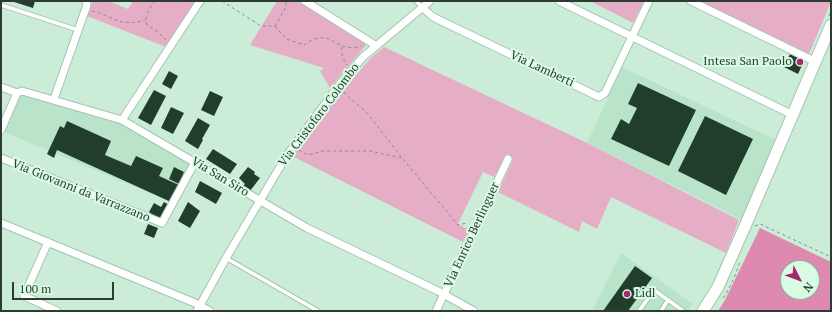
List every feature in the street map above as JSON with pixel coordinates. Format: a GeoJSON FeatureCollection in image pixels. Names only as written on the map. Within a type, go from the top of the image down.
{"type":"FeatureCollection","features":[{"type":"Feature","properties":{"kind":"main road"},"geometry":{"type":"LineString","coordinates":[[703,311],[722,278],[831,25]]}},
{"type":"Feature","properties":{"kind":"street"},"geometry":{"type":"LineString","coordinates":[[54,100],[87,5],[86,1]]}},
{"type":"Feature","properties":{"kind":"street"},"geometry":{"type":"LineString","coordinates":[[122,120],[200,1]]}},
{"type":"Feature","properties":{"kind":"street"},"geometry":{"type":"LineString","coordinates":[[305,1],[373,44]]}},
{"type":"Feature","properties":{"kind":"street","name":"Via Cristoforo Colombo"},"geometry":{"type":"LineString","coordinates":[[198,308],[287,155],[339,85],[373,44],[423,8],[430,1]]}},
{"type":"Feature","properties":{"kind":"street"},"geometry":{"type":"LineString","coordinates":[[559,1],[793,115]]}},
{"type":"Feature","properties":{"kind":"street"},"geometry":{"type":"LineString","coordinates":[[632,36],[649,1]]}},
{"type":"Feature","properties":{"kind":"street"},"geometry":{"type":"LineString","coordinates":[[691,1],[816,62]]}},
{"type":"Feature","properties":{"kind":"street","name":"Via Lamberti"},"geometry":{"type":"LineString","coordinates":[[423,8],[432,17],[600,97],[605,93],[632,36]]}},
{"type":"Feature","properties":{"kind":"street","name":"Via San Siro"},"geometry":{"type":"LineString","coordinates":[[1,87],[17,93],[22,91],[122,120],[307,228],[444,294],[474,311]]}},
{"type":"Feature","properties":{"kind":"street"},"geometry":{"type":"LineString","coordinates":[[1,130],[17,93]]}},
{"type":"Feature","properties":{"kind":"street","name":"Via Giovanni da Varrazzano"},"geometry":{"type":"LineString","coordinates":[[1,158],[162,223],[195,162]]}},
{"type":"Feature","properties":{"kind":"street","name":"Via Enrico Berlinguer"},"geometry":{"type":"LineString","coordinates":[[436,311],[508,159]]}},
{"type":"Feature","properties":{"kind":"street"},"geometry":{"type":"LineString","coordinates":[[1,223],[198,308],[210,311]]}},
{"type":"Feature","properties":{"kind":"street"},"geometry":{"type":"LineString","coordinates":[[48,242],[24,296],[57,311]]}},
{"type":"Feature","properties":{"kind":"lane"},"geometry":{"type":"LineString","coordinates":[[416,1],[423,8]]}},
{"type":"Feature","properties":{"kind":"lane"},"geometry":{"type":"LineString","coordinates":[[1,5],[78,30]]}},
{"type":"Feature","properties":{"kind":"lane"},"geometry":{"type":"LineString","coordinates":[[226,258],[318,311]]}},
{"type":"Feature","properties":{"kind":"lane"},"geometry":{"type":"LineString","coordinates":[[639,311],[654,290],[681,311]]}},
{"type":"Feature","properties":{"kind":"lane"},"geometry":{"type":"LineString","coordinates":[[661,311],[668,300]]}},
{"type":"Feature","properties":{"kind":"path"},"geometry":{"type":"LineString","coordinates":[[155,1],[145,20],[147,25],[158,32],[171,45]]}},
{"type":"Feature","properties":{"kind":"path"},"geometry":{"type":"LineString","coordinates":[[222,1],[261,26],[275,26],[286,39],[293,42],[304,45],[319,38],[325,38],[342,47],[351,48],[373,44]]}},
{"type":"Feature","properties":{"kind":"path"},"geometry":{"type":"LineString","coordinates":[[275,26],[286,7],[286,1]]}},
{"type":"Feature","properties":{"kind":"path"},"geometry":{"type":"LineString","coordinates":[[84,11],[94,11],[123,23],[145,20]]}},
{"type":"Feature","properties":{"kind":"path"},"geometry":{"type":"LineString","coordinates":[[342,47],[343,60],[351,70]]}},
{"type":"Feature","properties":{"kind":"path"},"geometry":{"type":"LineString","coordinates":[[339,85],[347,96],[368,114],[402,158],[458,225],[467,223]]}},
{"type":"Feature","properties":{"kind":"path"},"geometry":{"type":"LineString","coordinates":[[293,147],[308,155],[323,151],[370,151],[402,158]]}},
{"type":"Feature","properties":{"kind":"path"},"geometry":{"type":"LineString","coordinates":[[752,227],[760,224],[831,257]]}},
{"type":"Feature","properties":{"kind":"shaded area"},"geometry":{"type":"Polygon","coordinates":[[[93,1],[108,1],[128,9],[133,1],[195,1],[166,47],[87,16],[87,11],[93,1]]]}},
{"type":"Feature","properties":{"kind":"shaded area"},"geometry":{"type":"Polygon","coordinates":[[[277,1],[298,1],[367,44],[330,88],[320,71],[324,68],[250,45],[277,1]]]}},
{"type":"Feature","properties":{"kind":"shaded area"},"geometry":{"type":"Polygon","coordinates":[[[590,1],[644,1],[633,23],[590,1]]]}},
{"type":"Feature","properties":{"kind":"shaded area"},"geometry":{"type":"Polygon","coordinates":[[[699,1],[831,1],[831,2],[809,54],[699,1]]]}},
{"type":"Feature","properties":{"kind":"shaded area"},"geometry":{"type":"Polygon","coordinates":[[[384,47],[587,143],[739,220],[726,253],[611,197],[597,229],[582,221],[579,232],[498,192],[513,160],[505,156],[494,177],[483,172],[458,224],[469,230],[463,242],[292,156],[343,90],[371,58],[384,47]]]}},
{"type":"Feature","properties":{"kind":"shaded area"},"geometry":{"type":"Polygon","coordinates":[[[622,67],[778,141],[744,221],[587,143],[622,67]]]}},
{"type":"Feature","properties":{"kind":"shaded area"},"geometry":{"type":"Polygon","coordinates":[[[18,92],[122,122],[192,163],[171,202],[2,131],[18,92]]]}},
{"type":"Feature","properties":{"kind":"shaded area"},"geometry":{"type":"Polygon","coordinates":[[[760,228],[831,262],[831,311],[718,311],[725,300],[760,228]]]}},
{"type":"Feature","properties":{"kind":"shaded area"},"geometry":{"type":"Polygon","coordinates":[[[621,253],[693,304],[688,311],[592,311],[621,253]]]}},
{"type":"Feature","properties":{"kind":"building"},"geometry":{"type":"Polygon","coordinates":[[[11,1],[35,1],[33,8],[11,1]]]}},
{"type":"Feature","properties":{"kind":"building"},"geometry":{"type":"Polygon","coordinates":[[[790,54],[804,61],[798,74],[784,67],[790,54]]]}},
{"type":"Feature","properties":{"kind":"building"},"geometry":{"type":"Polygon","coordinates":[[[169,71],[178,76],[171,89],[162,84],[169,71]]]}},
{"type":"Feature","properties":{"kind":"building"},"geometry":{"type":"Polygon","coordinates":[[[638,83],[696,110],[669,166],[611,139],[621,119],[629,124],[637,108],[628,104],[638,83]]]}},
{"type":"Feature","properties":{"kind":"building"},"geometry":{"type":"Polygon","coordinates":[[[154,90],[166,96],[151,125],[138,118],[154,90]]]}},
{"type":"Feature","properties":{"kind":"building"},"geometry":{"type":"Polygon","coordinates":[[[210,91],[223,97],[214,116],[201,110],[210,91]]]}},
{"type":"Feature","properties":{"kind":"building"},"geometry":{"type":"Polygon","coordinates":[[[171,107],[184,113],[173,134],[161,128],[171,107]]]}},
{"type":"Feature","properties":{"kind":"building"},"geometry":{"type":"Polygon","coordinates":[[[705,116],[753,139],[726,195],[678,171],[705,116]]]}},
{"type":"Feature","properties":{"kind":"building"},"geometry":{"type":"Polygon","coordinates":[[[198,118],[210,125],[198,149],[185,141],[198,118]]]}},
{"type":"Feature","properties":{"kind":"building"},"geometry":{"type":"Polygon","coordinates":[[[67,121],[111,141],[105,155],[131,166],[136,156],[163,168],[159,176],[179,185],[171,202],[57,150],[54,158],[47,154],[60,126],[64,128],[67,121]]]}},
{"type":"Feature","properties":{"kind":"building"},"geometry":{"type":"Polygon","coordinates":[[[213,149],[237,164],[230,174],[206,159],[213,149]]]}},
{"type":"Feature","properties":{"kind":"building"},"geometry":{"type":"Polygon","coordinates":[[[174,167],[184,172],[179,184],[169,179],[174,167]]]}},
{"type":"Feature","properties":{"kind":"building"},"geometry":{"type":"Polygon","coordinates":[[[248,167],[260,178],[250,191],[243,186],[245,184],[239,178],[248,167]]]}},
{"type":"Feature","properties":{"kind":"building"},"geometry":{"type":"Polygon","coordinates":[[[200,181],[222,193],[216,204],[195,192],[200,181]]]}},
{"type":"Feature","properties":{"kind":"building"},"geometry":{"type":"Polygon","coordinates":[[[164,202],[169,205],[160,221],[155,219],[156,217],[149,212],[154,203],[161,207],[164,202]]]}},
{"type":"Feature","properties":{"kind":"building"},"geometry":{"type":"Polygon","coordinates":[[[188,202],[200,211],[190,228],[178,221],[188,202]]]}},
{"type":"Feature","properties":{"kind":"building"},"geometry":{"type":"Polygon","coordinates":[[[148,224],[158,228],[154,238],[144,234],[148,224]]]}},
{"type":"Feature","properties":{"kind":"building","name":"Lidl"},"geometry":{"type":"Polygon","coordinates":[[[635,266],[652,278],[628,311],[603,311],[635,266]]]}},
{"type":"Feature","properties":{"kind":"place","name":"Intesa San Paolo"},"geometry":{"type":"Point","coordinates":[800,62]}},
{"type":"Feature","properties":{"kind":"place","name":"Lidl"},"geometry":{"type":"Point","coordinates":[627,294]}}]}
